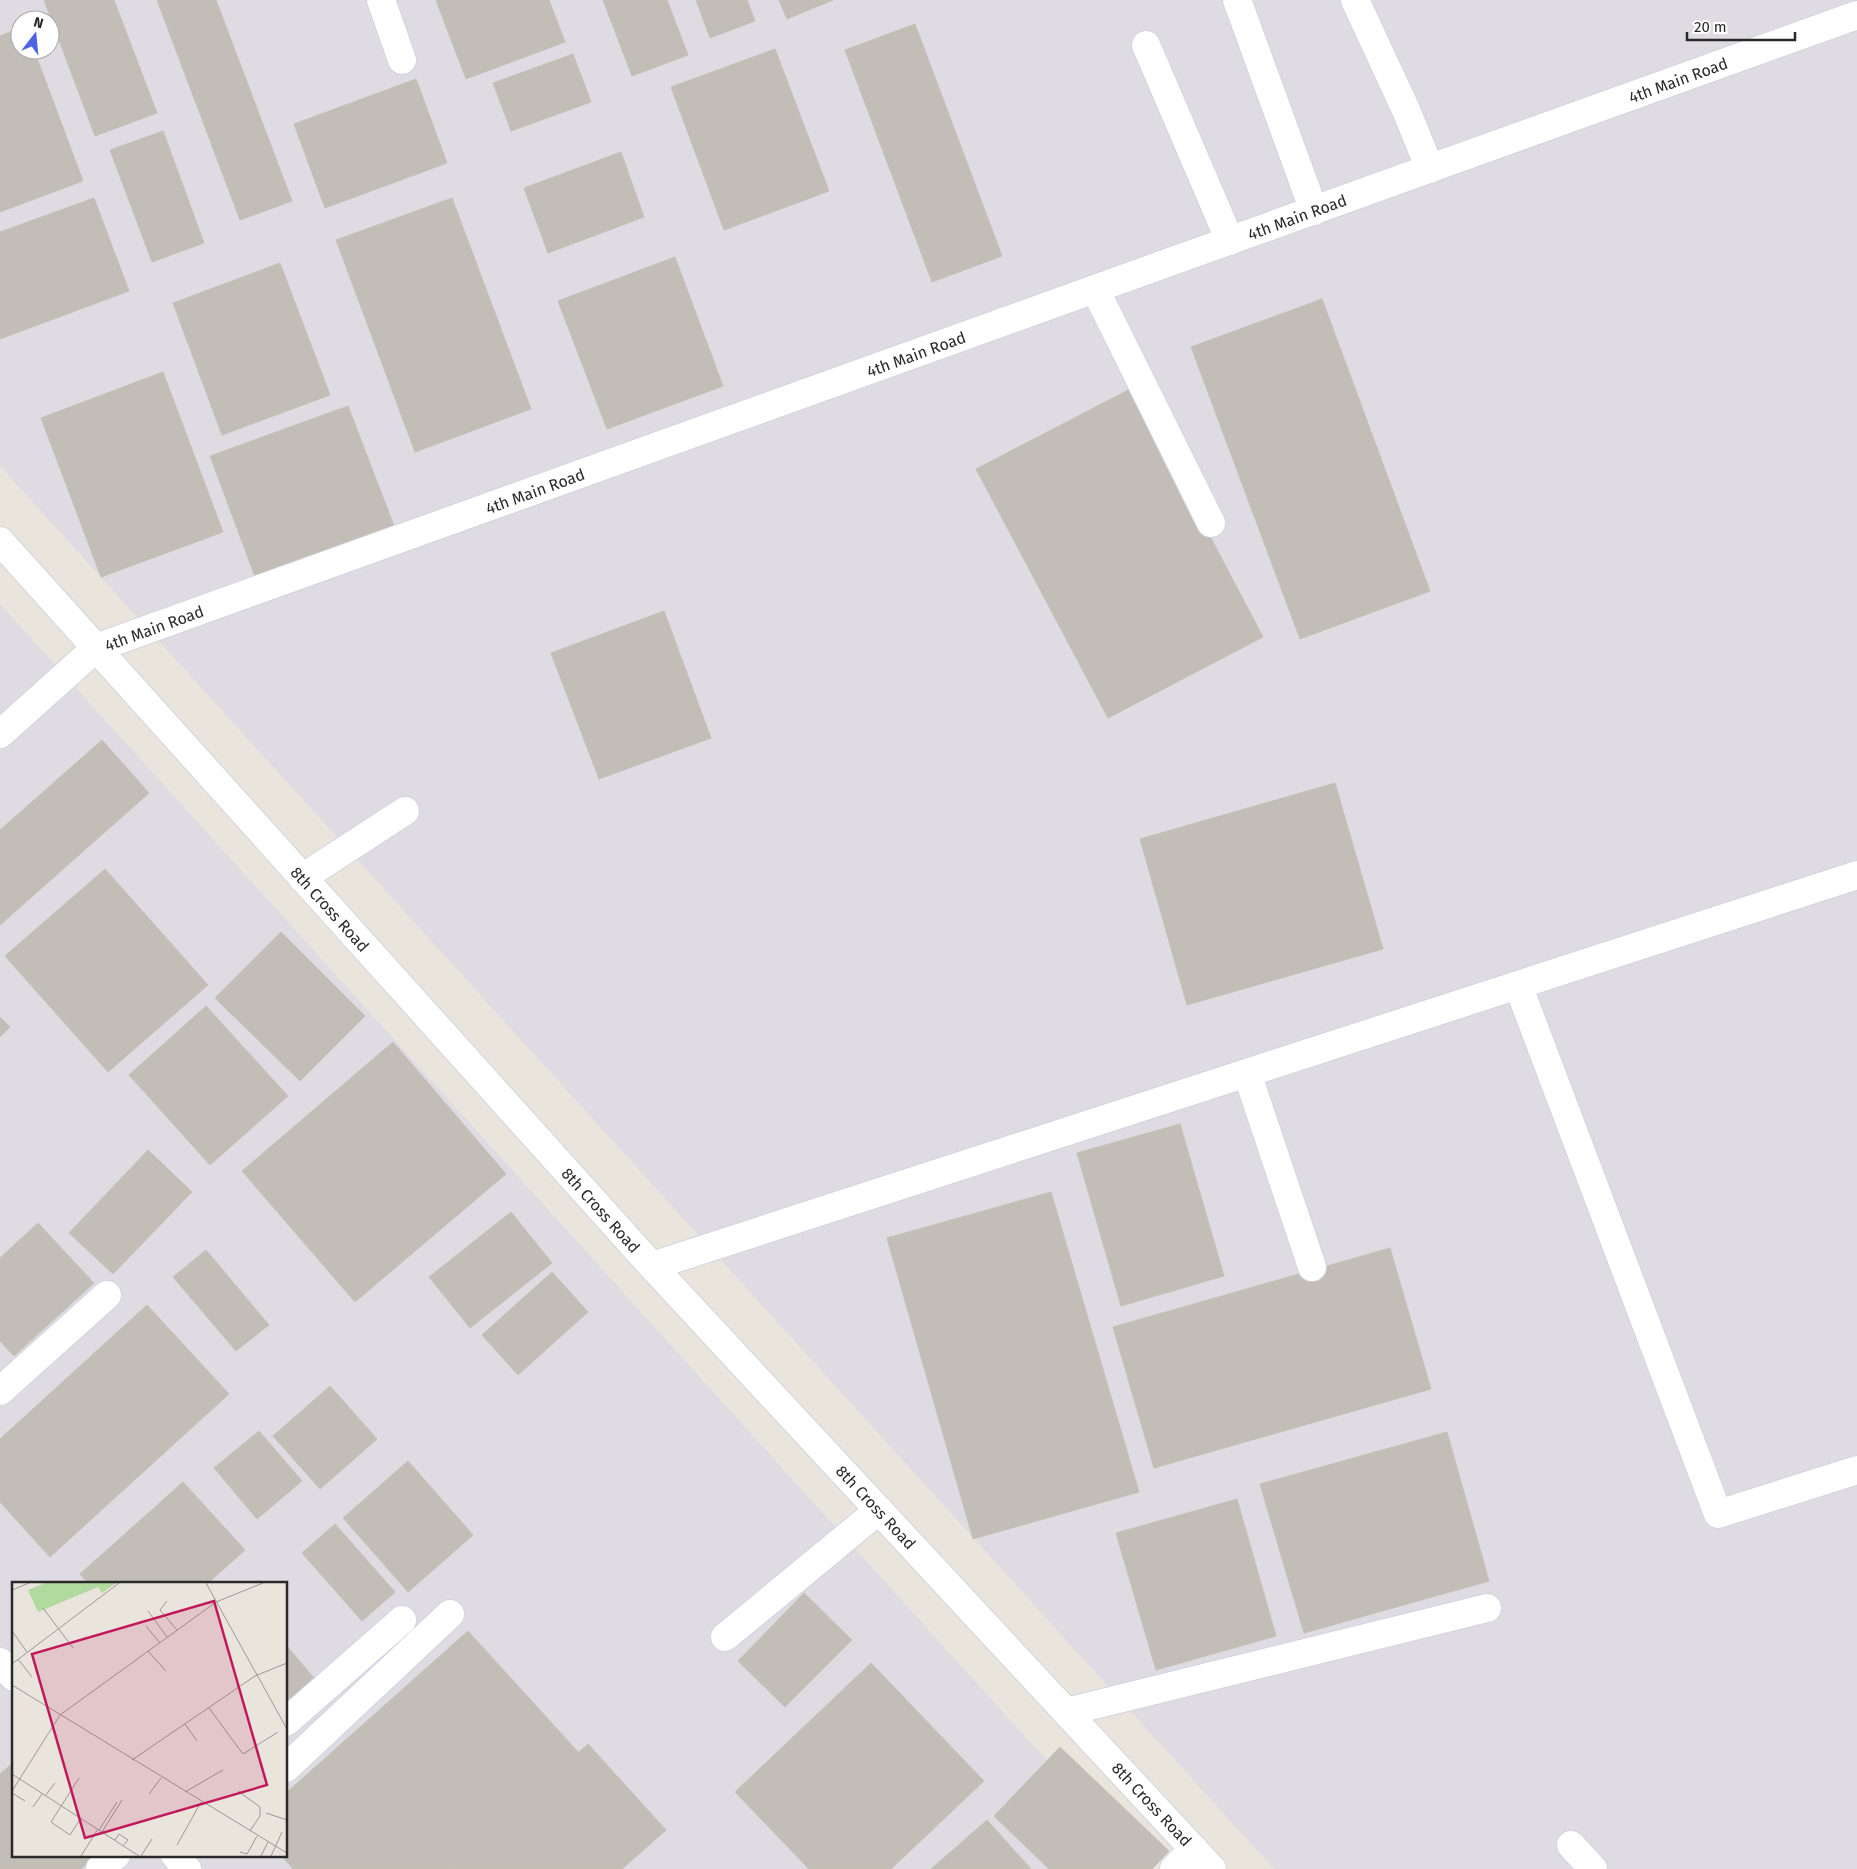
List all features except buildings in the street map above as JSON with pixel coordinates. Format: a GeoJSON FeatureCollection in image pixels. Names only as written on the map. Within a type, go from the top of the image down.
{"type":"FeatureCollection","features":[{"type":"Feature","properties":{"kind":"street"},"geometry":{"type":"LineString","coordinates":[[382,0],[402,60]]}},
{"type":"Feature","properties":{"kind":"street"},"geometry":{"type":"LineString","coordinates":[[1237,0],[1314,210]]}},
{"type":"Feature","properties":{"kind":"street"},"geometry":{"type":"LineString","coordinates":[[1355,0],[1406,110],[1430,169]]}},
{"type":"Feature","properties":{"kind":"street","name":"4th Main Road"},"geometry":{"type":"LineString","coordinates":[[0,734],[96,648],[1857,15]]}},
{"type":"Feature","properties":{"kind":"street"},"geometry":{"type":"LineString","coordinates":[[1146,45],[1230,241]]}},
{"type":"Feature","properties":{"kind":"street"},"geometry":{"type":"LineString","coordinates":[[1095,289],[1211,523]]}},
{"type":"Feature","properties":{"kind":"street","name":"8th Cross Road"},"geometry":{"type":"LineString","coordinates":[[0,542],[652,1266],[1212,1869]]}},
{"type":"Feature","properties":{"kind":"street"},"geometry":{"type":"LineString","coordinates":[[302,878],[405,811]]}},
{"type":"Feature","properties":{"kind":"street"},"geometry":{"type":"LineString","coordinates":[[652,1266],[1857,875]]}},
{"type":"Feature","properties":{"kind":"street"},"geometry":{"type":"LineString","coordinates":[[1518,985],[1718,1514],[1857,1470]]}},
{"type":"Feature","properties":{"kind":"street"},"geometry":{"type":"LineString","coordinates":[[1247,1073],[1312,1268]]}},
{"type":"Feature","properties":{"kind":"street"},"geometry":{"type":"LineString","coordinates":[[0,1391],[107,1294]]}},
{"type":"Feature","properties":{"kind":"street"},"geometry":{"type":"LineString","coordinates":[[725,1638],[879,1510]]}},
{"type":"Feature","properties":{"kind":"street"},"geometry":{"type":"LineString","coordinates":[[1066,1712],[1487,1608]]}},
{"type":"Feature","properties":{"kind":"street"},"geometry":{"type":"LineString","coordinates":[[288,1766],[450,1614]]}},
{"type":"Feature","properties":{"kind":"street"},"geometry":{"type":"LineString","coordinates":[[288,1720],[402,1620]]}},
{"type":"Feature","properties":{"kind":"street"},"geometry":{"type":"LineString","coordinates":[[0,1662],[12,1676]]}},
{"type":"Feature","properties":{"kind":"street"},"geometry":{"type":"LineString","coordinates":[[0,1691],[12,1680]]}},
{"type":"Feature","properties":{"kind":"street"},"geometry":{"type":"LineString","coordinates":[[1571,1846],[1592,1869]]}},
{"type":"Feature","properties":{"kind":"street"},"geometry":{"type":"LineString","coordinates":[[1174,1869],[1194,1849]]}},
{"type":"Feature","properties":{"kind":"street"},"geometry":{"type":"LineString","coordinates":[[100,1869],[115,1856]]}},
{"type":"Feature","properties":{"kind":"shaded area"},"geometry":{"type":"Polygon","coordinates":[[[0,0],[1857,0],[1857,1869],[1274,1869],[0,466],[0,0]]]}},
{"type":"Feature","properties":{"kind":"shaded area"},"geometry":{"type":"Polygon","coordinates":[[[0,604],[1145,1869],[0,1869],[0,604]]]}}]}
